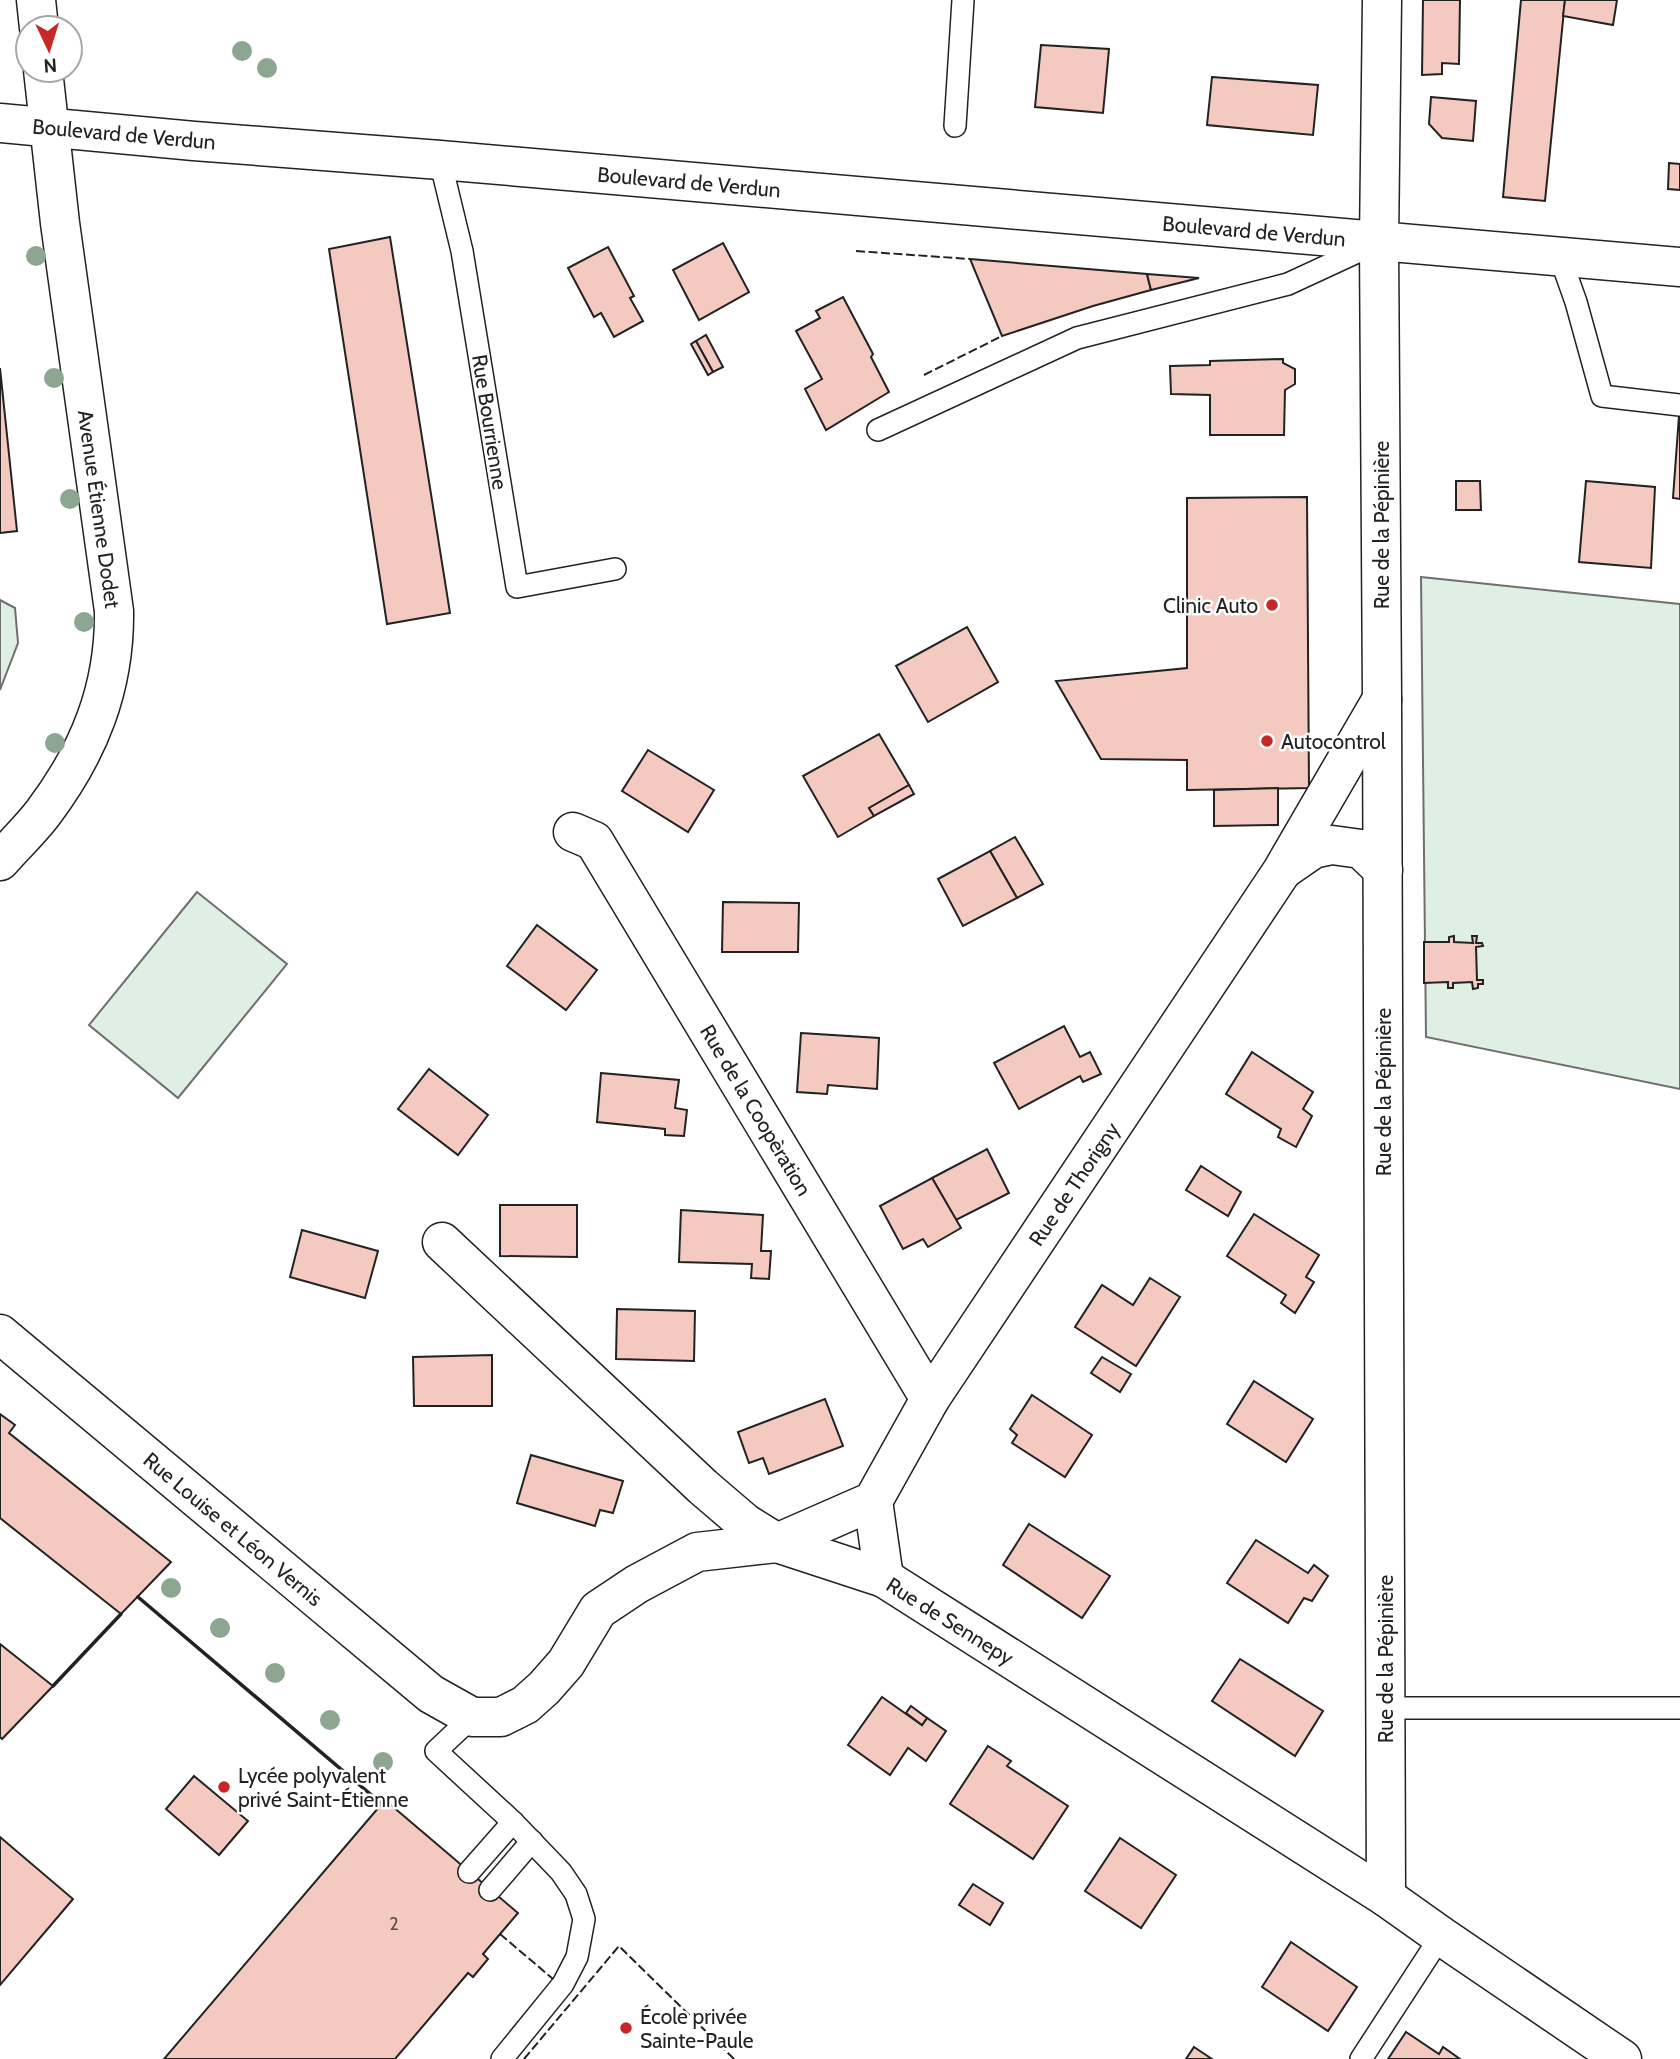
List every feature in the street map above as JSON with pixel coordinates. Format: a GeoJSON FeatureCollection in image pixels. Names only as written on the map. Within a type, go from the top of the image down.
{"type":"FeatureCollection","features":[{"type":"Feature","properties":{"kind":"street","name":"Rue de la Pépinière"},"geometry":{"type":"LineString","coordinates":[[1382,0],[1378,242],[1386,1897]]}},
{"type":"Feature","properties":{"kind":"street","name":"Avenue Étienne Dodet"},"geometry":{"type":"LineString","coordinates":[[0,861],[42,814],[72,771],[95,725],[111,668],[114,640],[114,611],[60,223],[44,84]]}},
{"type":"Feature","properties":{"kind":"street","name":"Boulevard de Verdun"},"geometry":{"type":"LineString","coordinates":[[0,123],[1680,267]]}},
{"type":"Feature","properties":{"kind":"street","name":"Rue de Thorigny"},"geometry":{"type":"LineString","coordinates":[[873,1501],[930,1399],[1282,871],[1382,699]]}},
{"type":"Feature","properties":{"kind":"street","name":"Rue de la Coopèration"},"geometry":{"type":"LineString","coordinates":[[573,832],[594,841],[930,1399]]}},
{"type":"Feature","properties":{"kind":"street","name":"Rue de Thorigny"},"geometry":{"type":"LineString","coordinates":[[1282,871],[1313,849],[1332,845],[1361,849],[1383,870]]}},
{"type":"Feature","properties":{"kind":"street","name":"Rue de Sennepy"},"geometry":{"type":"LineString","coordinates":[[442,1242],[745,1523],[777,1543],[884,1578],[1386,1897]]}},
{"type":"Feature","properties":{"kind":"street","name":"Rue Louise et Léon Vernis"},"geometry":{"type":"LineString","coordinates":[[0,1334],[431,1694],[472,1717]]}},
{"type":"Feature","properties":{"kind":"street"},"geometry":{"type":"LineString","coordinates":[[472,1717],[501,1717],[525,1705],[566,1663],[598,1610],[636,1584],[697,1552],[777,1543],[873,1501],[884,1578]]}},
{"type":"Feature","properties":{"kind":"street"},"geometry":{"type":"LineString","coordinates":[[1386,1897],[1622,2059]]}},
{"type":"Feature","properties":{"kind":"lane"},"geometry":{"type":"LineString","coordinates":[[955,126],[963,0]]}},
{"type":"Feature","properties":{"kind":"lane","name":"Rue Bourrienne"},"geometry":{"type":"LineString","coordinates":[[440,160],[462,251],[517,586],[615,569]]}},
{"type":"Feature","properties":{"kind":"lane"},"geometry":{"type":"LineString","coordinates":[[878,430],[1077,338],[1288,284],[1378,242]]}},
{"type":"Feature","properties":{"kind":"lane"},"geometry":{"type":"LineString","coordinates":[[1560,257],[1576,302],[1602,396],[1680,405]]}},
{"type":"Feature","properties":{"kind":"lane"},"geometry":{"type":"LineString","coordinates":[[1386,1708],[1680,1707]]}},
{"type":"Feature","properties":{"kind":"lane"},"geometry":{"type":"LineString","coordinates":[[472,1717],[436,1751],[513,1822],[561,1872],[576,1894],[584,1919],[577,1957],[563,1984],[502,2059]]}},
{"type":"Feature","properties":{"kind":"lane"},"geometry":{"type":"LineString","coordinates":[[469,1872],[513,1822]]}},
{"type":"Feature","properties":{"kind":"lane"},"geometry":{"type":"LineString","coordinates":[[489,1889],[532,1842]]}},
{"type":"Feature","properties":{"kind":"lane"},"geometry":{"type":"LineString","coordinates":[[1361,2059],[1441,1937]]}},
{"type":"Feature","properties":{"kind":"green space"},"geometry":{"type":"Polygon","coordinates":[[[1421,577],[1680,604],[1680,1089],[1426,1037],[1421,577]]]}},
{"type":"Feature","properties":{"kind":"green space"},"geometry":{"type":"Polygon","coordinates":[[[0,600],[15,608],[18,643],[0,690],[0,600]]]}},
{"type":"Feature","properties":{"kind":"green space"},"geometry":{"type":"Polygon","coordinates":[[[197,892],[287,964],[178,1098],[89,1025],[197,892]]]}},
{"type":"Feature","properties":{"kind":"building"},"geometry":{"type":"Polygon","coordinates":[[[1423,0],[1460,0],[1459,64],[1442,63],[1442,74],[1422,75],[1423,0]]]}},
{"type":"Feature","properties":{"kind":"building"},"geometry":{"type":"Polygon","coordinates":[[[1521,0],[1565,0],[1545,201],[1503,197],[1521,0]]]}},
{"type":"Feature","properties":{"kind":"building"},"geometry":{"type":"Polygon","coordinates":[[[1565,0],[1617,0],[1613,25],[1563,16],[1565,0]]]}},
{"type":"Feature","properties":{"kind":"building"},"geometry":{"type":"Polygon","coordinates":[[[1041,45],[1109,49],[1103,113],[1035,107],[1041,45]]]}},
{"type":"Feature","properties":{"kind":"building"},"geometry":{"type":"Polygon","coordinates":[[[1212,77],[1318,85],[1313,135],[1207,125],[1212,77]]]}},
{"type":"Feature","properties":{"kind":"building"},"geometry":{"type":"Polygon","coordinates":[[[1431,97],[1476,101],[1473,141],[1442,138],[1429,124],[1431,97]]]}},
{"type":"Feature","properties":{"kind":"building"},"geometry":{"type":"Polygon","coordinates":[[[1669,163],[1680,164],[1680,190],[1668,189],[1669,163]]]}},
{"type":"Feature","properties":{"kind":"building"},"geometry":{"type":"Polygon","coordinates":[[[390,237],[450,613],[387,624],[329,249],[390,237]]]}},
{"type":"Feature","properties":{"kind":"building"},"geometry":{"type":"Polygon","coordinates":[[[723,243],[749,292],[699,320],[673,270],[723,243]]]}},
{"type":"Feature","properties":{"kind":"building"},"geometry":{"type":"Polygon","coordinates":[[[608,247],[634,296],[630,298],[643,321],[614,337],[601,313],[594,317],[568,268],[608,247]]]}},
{"type":"Feature","properties":{"kind":"building"},"geometry":{"type":"Polygon","coordinates":[[[970,259],[1147,274],[1151,290],[1002,336],[970,259]]]}},
{"type":"Feature","properties":{"kind":"building"},"geometry":{"type":"Polygon","coordinates":[[[1147,274],[1199,278],[1151,290],[1147,274]]]}},
{"type":"Feature","properties":{"kind":"building"},"geometry":{"type":"Polygon","coordinates":[[[843,297],[873,354],[871,357],[889,392],[826,430],[805,389],[822,379],[796,331],[820,318],[816,311],[843,297]]]}},
{"type":"Feature","properties":{"kind":"building"},"geometry":{"type":"Polygon","coordinates":[[[706,335],[723,367],[713,372],[696,341],[706,335]]]}},
{"type":"Feature","properties":{"kind":"building"},"geometry":{"type":"Polygon","coordinates":[[[696,341],[713,372],[708,375],[691,344],[696,341]]]}},
{"type":"Feature","properties":{"kind":"building"},"geometry":{"type":"Polygon","coordinates":[[[1283,359],[1283,363],[1295,369],[1295,384],[1285,390],[1284,435],[1210,435],[1210,395],[1171,394],[1170,366],[1210,365],[1210,361],[1283,359]]]}},
{"type":"Feature","properties":{"kind":"building"},"geometry":{"type":"Polygon","coordinates":[[[0,368],[17,531],[0,533],[0,368]]]}},
{"type":"Feature","properties":{"kind":"building"},"geometry":{"type":"Polygon","coordinates":[[[1680,402],[1680,499],[1673,498],[1680,402]]]}},
{"type":"Feature","properties":{"kind":"building"},"geometry":{"type":"Polygon","coordinates":[[[1456,481],[1480,481],[1481,510],[1456,510],[1456,481]]]}},
{"type":"Feature","properties":{"kind":"building"},"geometry":{"type":"Polygon","coordinates":[[[1586,481],[1655,487],[1651,568],[1579,562],[1586,481]]]}},
{"type":"Feature","properties":{"kind":"building"},"geometry":{"type":"Polygon","coordinates":[[[1307,497],[1309,788],[1187,790],[1187,760],[1101,759],[1056,681],[1187,668],[1187,498],[1307,497]]]}},
{"type":"Feature","properties":{"kind":"building"},"geometry":{"type":"Polygon","coordinates":[[[967,627],[998,682],[928,722],[896,666],[967,627]]]}},
{"type":"Feature","properties":{"kind":"building"},"geometry":{"type":"Polygon","coordinates":[[[879,734],[909,785],[869,808],[874,816],[838,837],[803,776],[879,734]]]}},
{"type":"Feature","properties":{"kind":"building"},"geometry":{"type":"Polygon","coordinates":[[[648,750],[714,790],[688,832],[622,791],[648,750]]]}},
{"type":"Feature","properties":{"kind":"building"},"geometry":{"type":"Polygon","coordinates":[[[909,785],[914,794],[874,816],[869,808],[909,785]]]}},
{"type":"Feature","properties":{"kind":"building"},"geometry":{"type":"Polygon","coordinates":[[[1278,788],[1278,825],[1214,826],[1214,790],[1278,788]]]}},
{"type":"Feature","properties":{"kind":"building"},"geometry":{"type":"Polygon","coordinates":[[[1015,837],[1043,884],[1017,898],[990,851],[1015,837]]]}},
{"type":"Feature","properties":{"kind":"building"},"geometry":{"type":"Polygon","coordinates":[[[990,851],[1017,898],[963,926],[938,879],[990,851]]]}},
{"type":"Feature","properties":{"kind":"building"},"geometry":{"type":"Polygon","coordinates":[[[723,902],[799,903],[798,952],[722,952],[723,902]]]}},
{"type":"Feature","properties":{"kind":"building"},"geometry":{"type":"Polygon","coordinates":[[[537,925],[597,970],[566,1010],[507,966],[537,925]]]}},
{"type":"Feature","properties":{"kind":"building"},"geometry":{"type":"Polygon","coordinates":[[[1454,936],[1454,942],[1473,943],[1472,936],[1477,936],[1476,943],[1482,943],[1483,946],[1476,947],[1477,980],[1483,980],[1483,984],[1478,984],[1478,988],[1473,989],[1472,982],[1453,983],[1453,988],[1448,988],[1448,982],[1424,983],[1424,942],[1449,942],[1449,937],[1454,936]]]}},
{"type":"Feature","properties":{"kind":"building"},"geometry":{"type":"Polygon","coordinates":[[[1064,1026],[1080,1057],[1090,1052],[1101,1074],[1083,1082],[1080,1076],[1019,1109],[994,1063],[1064,1026]]]}},
{"type":"Feature","properties":{"kind":"building"},"geometry":{"type":"Polygon","coordinates":[[[801,1033],[879,1038],[877,1089],[828,1085],[827,1094],[797,1092],[801,1033]]]}},
{"type":"Feature","properties":{"kind":"building"},"geometry":{"type":"Polygon","coordinates":[[[1252,1052],[1313,1092],[1303,1109],[1312,1116],[1296,1147],[1278,1137],[1281,1129],[1226,1094],[1252,1052]]]}},
{"type":"Feature","properties":{"kind":"building"},"geometry":{"type":"Polygon","coordinates":[[[429,1069],[488,1115],[458,1155],[398,1109],[429,1069]]]}},
{"type":"Feature","properties":{"kind":"building"},"geometry":{"type":"Polygon","coordinates":[[[601,1073],[679,1080],[675,1108],[687,1110],[684,1136],[665,1135],[665,1129],[597,1122],[601,1073]]]}},
{"type":"Feature","properties":{"kind":"building"},"geometry":{"type":"Polygon","coordinates":[[[987,1149],[1009,1193],[956,1220],[932,1178],[987,1149]]]}},
{"type":"Feature","properties":{"kind":"building"},"geometry":{"type":"Polygon","coordinates":[[[1201,1166],[1241,1192],[1228,1216],[1186,1190],[1201,1166]]]}},
{"type":"Feature","properties":{"kind":"building"},"geometry":{"type":"Polygon","coordinates":[[[932,1178],[961,1228],[928,1247],[923,1239],[903,1249],[880,1206],[932,1178]]]}},
{"type":"Feature","properties":{"kind":"building"},"geometry":{"type":"Polygon","coordinates":[[[500,1205],[577,1205],[577,1257],[500,1256],[500,1205]]]}},
{"type":"Feature","properties":{"kind":"building"},"geometry":{"type":"Polygon","coordinates":[[[681,1210],[763,1215],[761,1251],[771,1251],[769,1279],[751,1278],[752,1264],[679,1262],[681,1210]]]}},
{"type":"Feature","properties":{"kind":"building"},"geometry":{"type":"Polygon","coordinates":[[[1254,1214],[1319,1255],[1306,1277],[1314,1282],[1295,1313],[1281,1303],[1286,1295],[1227,1256],[1254,1214]]]}},
{"type":"Feature","properties":{"kind":"building"},"geometry":{"type":"Polygon","coordinates":[[[302,1230],[378,1251],[365,1298],[290,1277],[302,1230]]]}},
{"type":"Feature","properties":{"kind":"building"},"geometry":{"type":"Polygon","coordinates":[[[1150,1278],[1180,1297],[1136,1366],[1075,1327],[1102,1285],[1133,1305],[1150,1278]]]}},
{"type":"Feature","properties":{"kind":"building"},"geometry":{"type":"Polygon","coordinates":[[[617,1309],[695,1311],[694,1361],[616,1359],[617,1309]]]}},
{"type":"Feature","properties":{"kind":"building"},"geometry":{"type":"Polygon","coordinates":[[[492,1355],[492,1406],[414,1406],[413,1357],[492,1355]]]}},
{"type":"Feature","properties":{"kind":"building"},"geometry":{"type":"Polygon","coordinates":[[[1102,1357],[1131,1374],[1120,1392],[1091,1373],[1102,1357]]]}},
{"type":"Feature","properties":{"kind":"building"},"geometry":{"type":"Polygon","coordinates":[[[1254,1381],[1313,1419],[1286,1462],[1227,1424],[1254,1381]]]}},
{"type":"Feature","properties":{"kind":"building"},"geometry":{"type":"Polygon","coordinates":[[[1032,1395],[1092,1435],[1065,1477],[1012,1443],[1017,1435],[1010,1429],[1032,1395]]]}},
{"type":"Feature","properties":{"kind":"building"},"geometry":{"type":"Polygon","coordinates":[[[825,1399],[843,1446],[769,1474],[763,1458],[749,1463],[738,1432],[825,1399]]]}},
{"type":"Feature","properties":{"kind":"building"},"geometry":{"type":"Polygon","coordinates":[[[0,1414],[15,1425],[9,1433],[171,1562],[121,1614],[0,1518],[0,1414]]]}},
{"type":"Feature","properties":{"kind":"building"},"geometry":{"type":"Polygon","coordinates":[[[531,1455],[623,1481],[613,1513],[600,1510],[595,1526],[517,1503],[531,1455]]]}},
{"type":"Feature","properties":{"kind":"building"},"geometry":{"type":"Polygon","coordinates":[[[1029,1524],[1110,1576],[1082,1618],[1003,1565],[1029,1524]]]}},
{"type":"Feature","properties":{"kind":"building"},"geometry":{"type":"Polygon","coordinates":[[[1256,1540],[1308,1573],[1314,1565],[1328,1576],[1312,1601],[1304,1598],[1288,1623],[1227,1583],[1256,1540]]]}},
{"type":"Feature","properties":{"kind":"building"},"geometry":{"type":"Polygon","coordinates":[[[0,1644],[53,1686],[2,1739],[0,1737],[0,1644]]]}},
{"type":"Feature","properties":{"kind":"building"},"geometry":{"type":"Polygon","coordinates":[[[1240,1659],[1323,1711],[1295,1756],[1212,1701],[1240,1659]]]}},
{"type":"Feature","properties":{"kind":"building"},"geometry":{"type":"Polygon","coordinates":[[[882,1697],[922,1725],[927,1718],[946,1731],[926,1761],[908,1748],[890,1775],[848,1745],[882,1697]]]}},
{"type":"Feature","properties":{"kind":"building"},"geometry":{"type":"Polygon","coordinates":[[[911,1706],[927,1718],[922,1725],[906,1713],[911,1706]]]}},
{"type":"Feature","properties":{"kind":"building"},"geometry":{"type":"Polygon","coordinates":[[[988,1746],[1011,1761],[1007,1766],[1068,1806],[1033,1859],[950,1804],[988,1746]]]}},
{"type":"Feature","properties":{"kind":"building"},"geometry":{"type":"Polygon","coordinates":[[[194,1776],[248,1821],[219,1855],[166,1809],[194,1776]]]}},
{"type":"Feature","properties":{"kind":"building"},"geometry":{"type":"Polygon","coordinates":[[[385,1800],[518,1913],[483,1954],[488,1959],[473,1977],[468,1973],[395,2059],[164,2059],[385,1800]]]}},
{"type":"Feature","properties":{"kind":"building"},"geometry":{"type":"Polygon","coordinates":[[[0,1837],[73,1899],[0,1985],[0,1837]]]}},
{"type":"Feature","properties":{"kind":"building"},"geometry":{"type":"Polygon","coordinates":[[[1120,1838],[1176,1875],[1141,1928],[1085,1891],[1120,1838]]]}},
{"type":"Feature","properties":{"kind":"building"},"geometry":{"type":"Polygon","coordinates":[[[973,1884],[1003,1903],[990,1925],[959,1905],[973,1884]]]}},
{"type":"Feature","properties":{"kind":"building"},"geometry":{"type":"Polygon","coordinates":[[[1291,1942],[1357,1987],[1328,2031],[1262,1987],[1291,1942]]]}},
{"type":"Feature","properties":{"kind":"building"},"geometry":{"type":"Polygon","coordinates":[[[1406,2032],[1439,2054],[1443,2047],[1460,2059],[1388,2059],[1406,2032]]]}},
{"type":"Feature","properties":{"kind":"building"},"geometry":{"type":"Polygon","coordinates":[[[1194,2047],[1212,2059],[1186,2059],[1194,2047]]]}},
{"type":"Feature","properties":{"kind":"fence"},"geometry":{"type":"LineString","coordinates":[[856,251],[970,259]]}},
{"type":"Feature","properties":{"kind":"fence"},"geometry":{"type":"LineString","coordinates":[[924,375],[1002,336]]}},
{"type":"Feature","properties":{"kind":"fence"},"geometry":{"type":"LineString","coordinates":[[500,1934],[553,1979]]}},
{"type":"Feature","properties":{"kind":"fence"},"geometry":{"type":"LineString","coordinates":[[524,2059],[619,1946],[734,2059]]}},
{"type":"Feature","properties":{"kind":"wall"},"geometry":{"type":"LineString","coordinates":[[138,1597],[382,1804]]}},
{"type":"Feature","properties":{"kind":"wall"},"geometry":{"type":"LineString","coordinates":[[53,1686],[121,1614]]}},
{"type":"Feature","properties":{"kind":"place","name":"Clinic Auto"},"geometry":{"type":"Point","coordinates":[1272,605]}},
{"type":"Feature","properties":{"kind":"place","name":"Autocontrol"},"geometry":{"type":"Point","coordinates":[1267,741]}},
{"type":"Feature","properties":{"kind":"place","name":"Lycée polyvalent privé Saint-Étienne"},"geometry":{"type":"Point","coordinates":[224,1787]}},
{"type":"Feature","properties":{"kind":"place","name":"École privée Sainte-Paule"},"geometry":{"type":"Point","coordinates":[626,2028]}}]}
